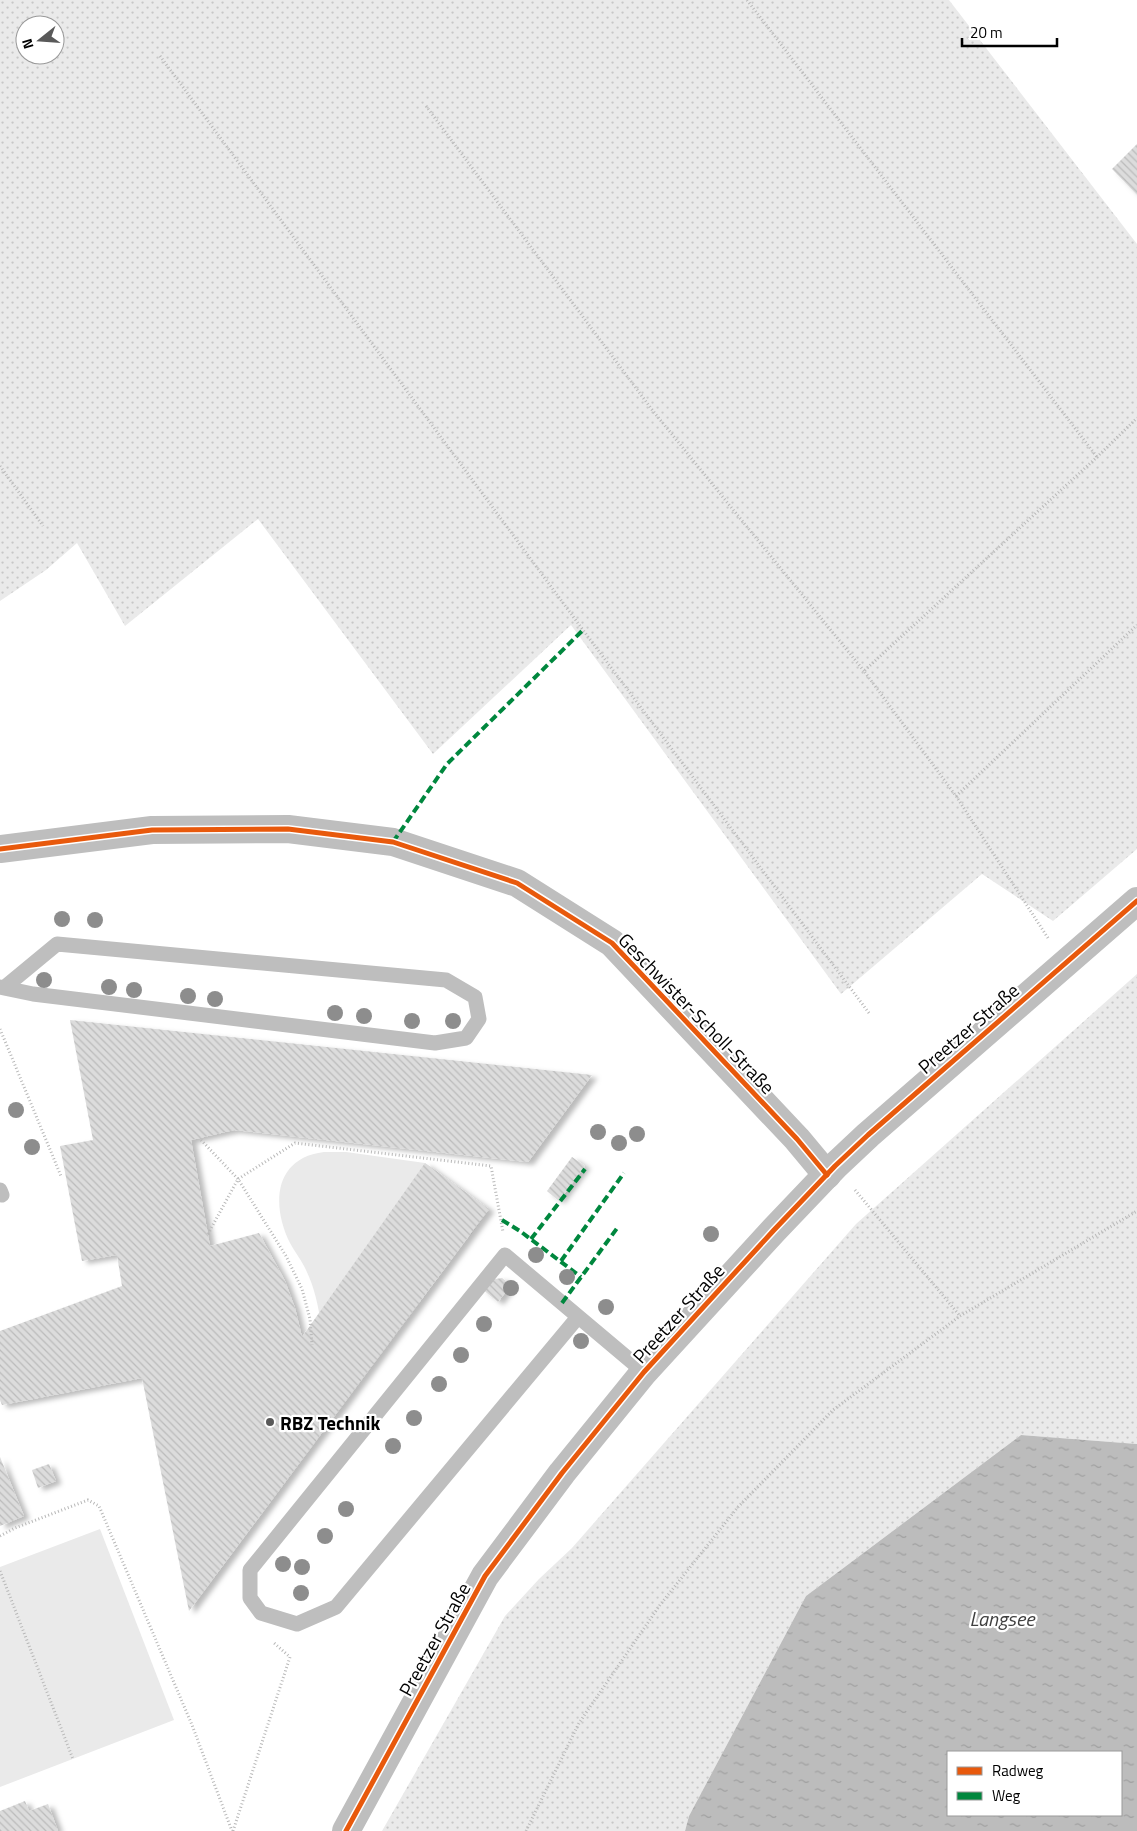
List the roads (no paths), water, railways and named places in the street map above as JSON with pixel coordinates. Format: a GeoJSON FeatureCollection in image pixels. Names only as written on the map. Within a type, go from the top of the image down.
{"type":"FeatureCollection","features":[{"type":"Feature","properties":{"kind":"street","name":"Geschwister-Scholl-Straße"},"geometry":{"type":"LineString","coordinates":[[0,849],[152,830],[288,829],[393,842],[517,883],[612,943],[797,1139],[831,1171]]}},
{"type":"Feature","properties":{"kind":"street","name":"Preetzer Straße"},"geometry":{"type":"LineString","coordinates":[[346,1831],[485,1576],[562,1472],[644,1372],[774,1230],[868,1135],[1137,901]]}},
{"type":"Feature","properties":{"kind":"lane"},"geometry":{"type":"LineString","coordinates":[[57,944],[446,980],[475,997],[479,1018],[466,1038],[435,1043],[33,994],[2,987],[57,944]]}},
{"type":"Feature","properties":{"kind":"lane"},"geometry":{"type":"LineString","coordinates":[[578,1316],[336,1607],[297,1624],[261,1613],[250,1598],[250,1570],[505,1255],[578,1316],[644,1372]]}},
{"type":"Feature","properties":{"kind":"water","name":"Langsee"},"geometry":{"type":"Polygon","coordinates":[[[1021,1435],[1137,1444],[1137,1831],[685,1831],[689,1816],[806,1596],[1021,1435]]]}},
{"type":"Feature","properties":{"kind":"place","name":"RBZ Technik"},"geometry":{"type":"Point","coordinates":[270,1422]}}]}
